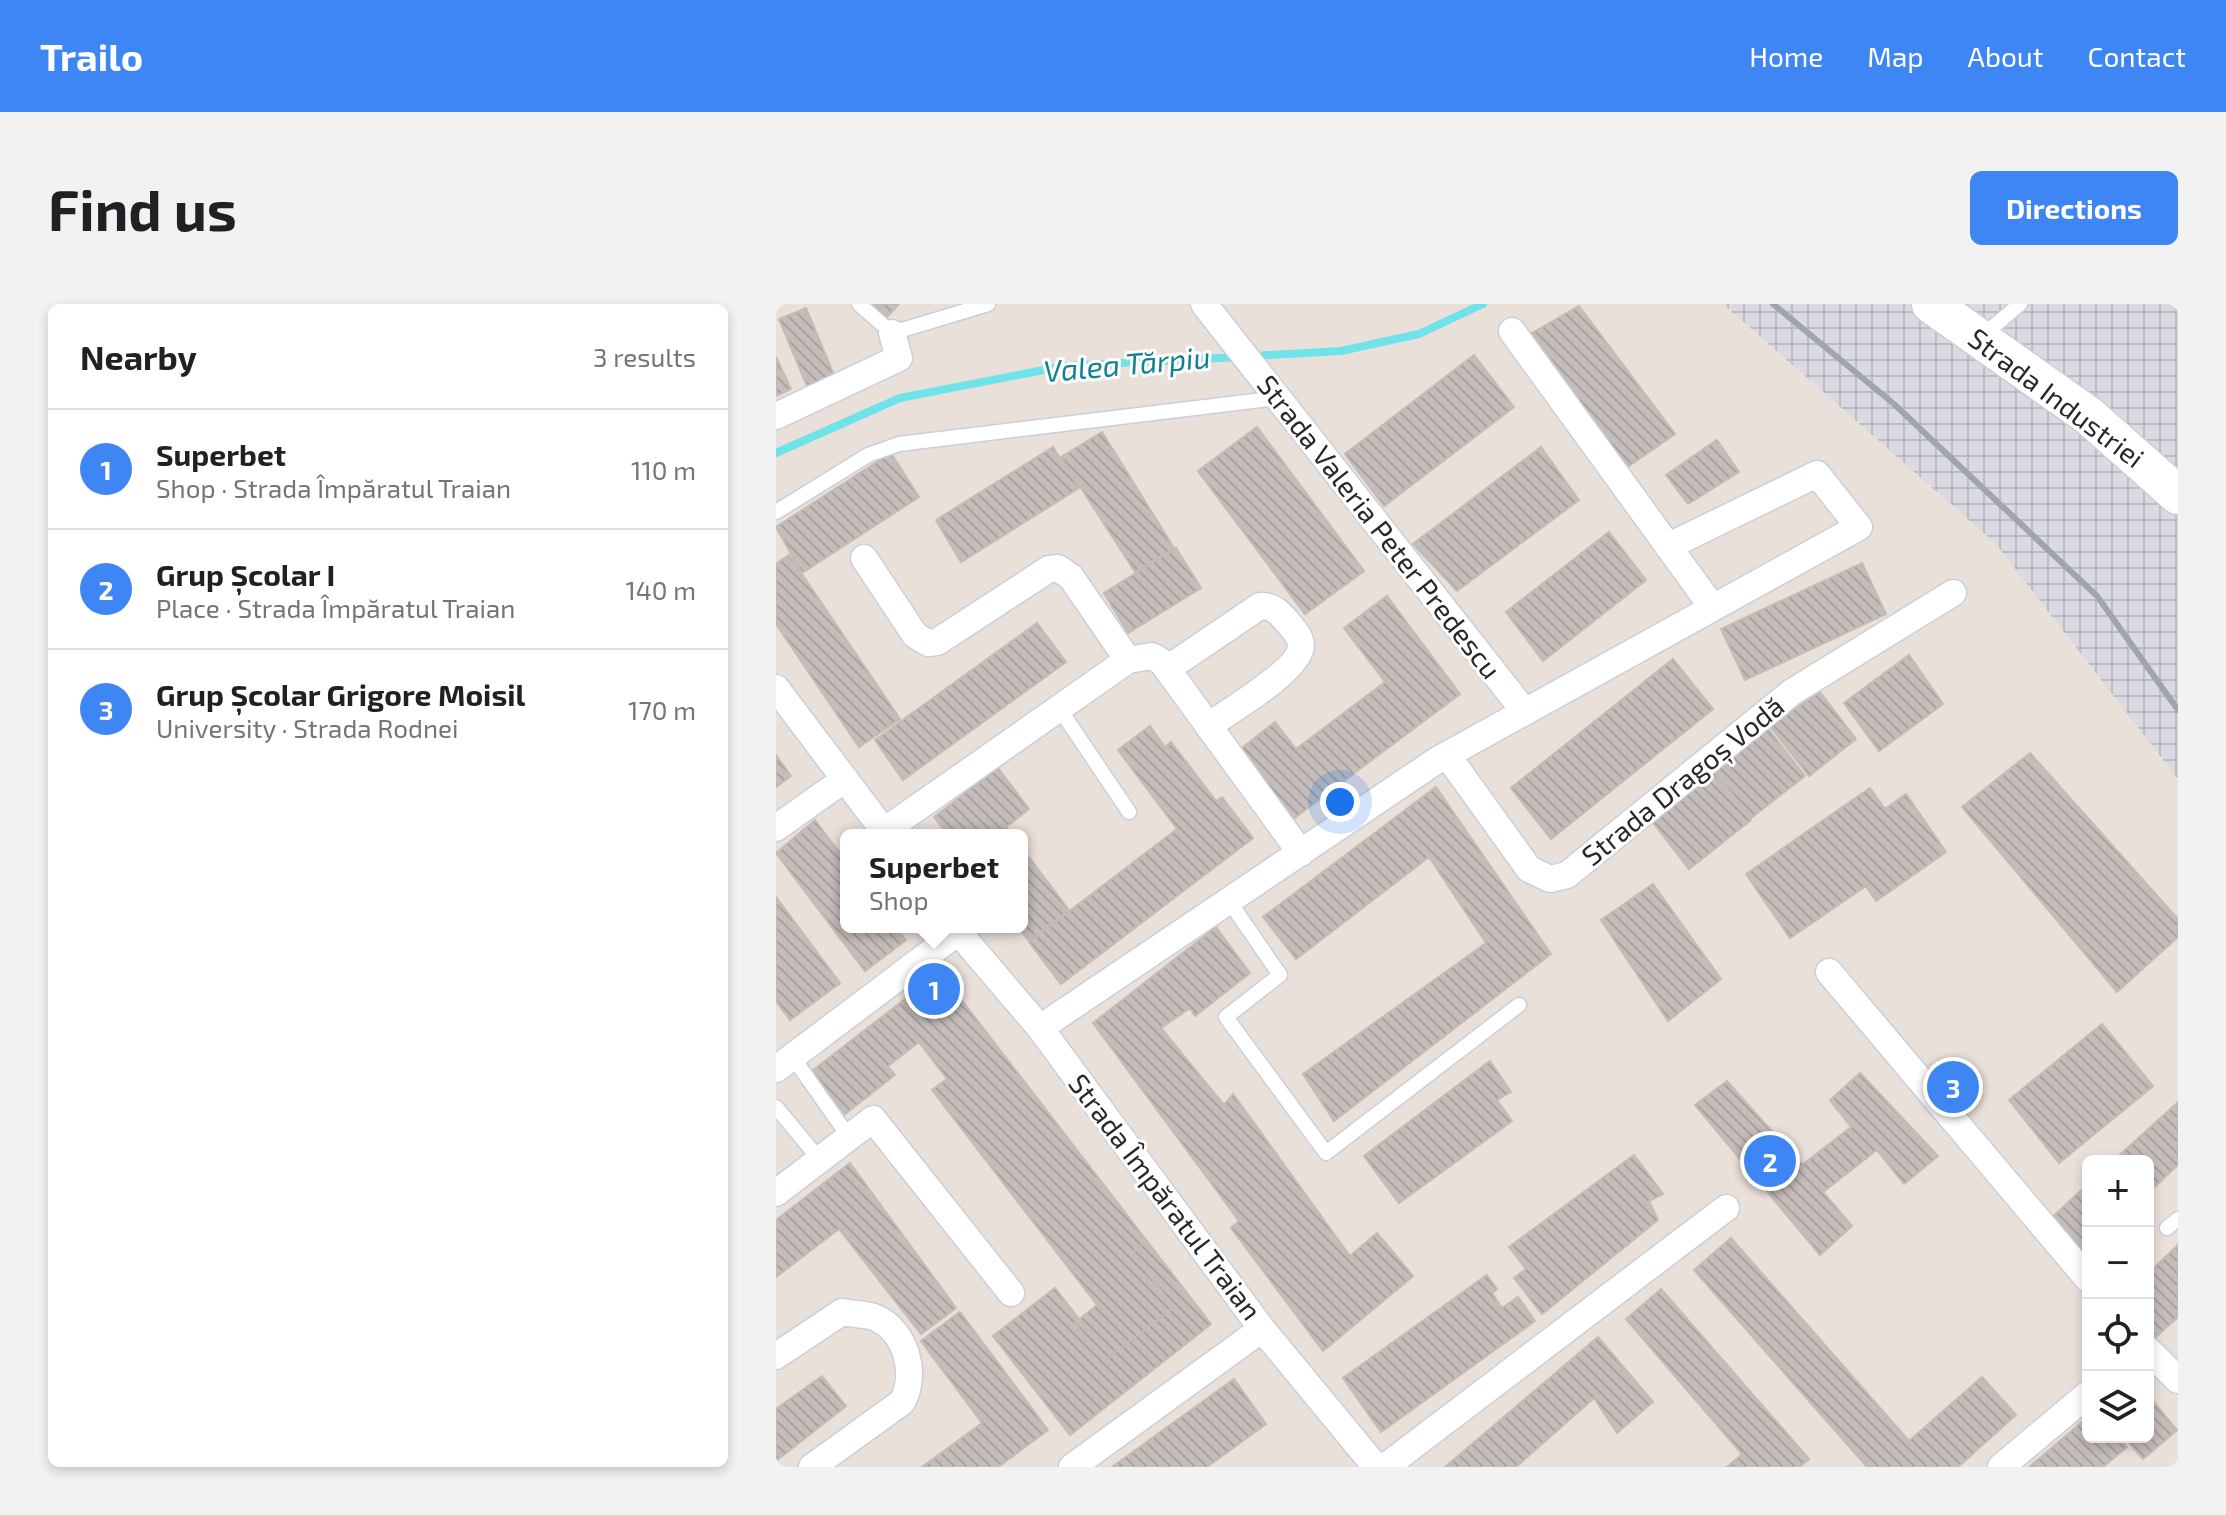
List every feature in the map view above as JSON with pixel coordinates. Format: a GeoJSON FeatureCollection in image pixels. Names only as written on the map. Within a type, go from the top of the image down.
{"type":"FeatureCollection","features":[{"type":"Feature","properties":{"kind":"street","name":"Strada Industriei"},"geometry":{"type":"LineString","coordinates":[[1931,304],[2089,416],[2178,495]]}},
{"type":"Feature","properties":{"kind":"street","name":"Strada Valeria Peter Predescu"},"geometry":{"type":"LineString","coordinates":[[1206,307],[1525,712]]}},
{"type":"Feature","properties":{"kind":"street"},"geometry":{"type":"LineString","coordinates":[[1512,331],[1671,545],[1713,608]]}},
{"type":"Feature","properties":{"kind":"street"},"geometry":{"type":"LineString","coordinates":[[776,416],[899,358],[892,333]]}},
{"type":"Feature","properties":{"kind":"street"},"geometry":{"type":"LineString","coordinates":[[1040,1028],[1447,755],[1859,527],[1817,474],[1671,545]]}},
{"type":"Feature","properties":{"kind":"street"},"geometry":{"type":"LineString","coordinates":[[864,558],[915,635],[928,643],[937,642],[1049,569],[1058,568],[1071,577],[1128,660]]}},
{"type":"Feature","properties":{"kind":"street","name":"Strada Dragoș Vodă"},"geometry":{"type":"LineString","coordinates":[[1447,755],[1529,869],[1550,879],[1567,875],[1792,692],[1953,593]]}},
{"type":"Feature","properties":{"kind":"street"},"geometry":{"type":"LineString","coordinates":[[1167,669],[1260,606],[1274,608],[1297,633],[1301,644],[1294,663],[1208,726]]}},
{"type":"Feature","properties":{"kind":"street"},"geometry":{"type":"LineString","coordinates":[[892,829],[1128,660],[1152,656],[1167,669],[1301,853]]}},
{"type":"Feature","properties":{"kind":"street"},"geometry":{"type":"LineString","coordinates":[[776,688],[883,829]]}},
{"type":"Feature","properties":{"kind":"street"},"geometry":{"type":"LineString","coordinates":[[776,828],[845,779]]}},
{"type":"Feature","properties":{"kind":"street"},"geometry":{"type":"LineString","coordinates":[[782,1059],[951,933]]}},
{"type":"Feature","properties":{"kind":"street","name":"Strada Împăratul Traian"},"geometry":{"type":"LineString","coordinates":[[959,933],[1040,1028],[1262,1329],[1376,1467]]}},
{"type":"Feature","properties":{"kind":"street"},"geometry":{"type":"LineString","coordinates":[[1829,972],[2082,1272]]}},
{"type":"Feature","properties":{"kind":"street"},"geometry":{"type":"LineString","coordinates":[[776,1193],[873,1119],[1011,1293]]}},
{"type":"Feature","properties":{"kind":"street"},"geometry":{"type":"LineString","coordinates":[[1385,1467],[1726,1208]]}},
{"type":"Feature","properties":{"kind":"street"},"geometry":{"type":"LineString","coordinates":[[776,1356],[842,1312],[874,1317],[895,1332],[906,1352],[909,1389],[902,1402],[812,1467]]}},
{"type":"Feature","properties":{"kind":"street"},"geometry":{"type":"LineString","coordinates":[[1072,1467],[1262,1329]]}},
{"type":"Feature","properties":{"kind":"street"},"geometry":{"type":"LineString","coordinates":[[2154,1354],[2174,1369]]}},
{"type":"Feature","properties":{"kind":"street"},"geometry":{"type":"LineString","coordinates":[[2001,1467],[2082,1399]]}},
{"type":"Feature","properties":{"kind":"lane"},"geometry":{"type":"LineString","coordinates":[[859,304],[892,333],[988,304]]}},
{"type":"Feature","properties":{"kind":"lane"},"geometry":{"type":"LineString","coordinates":[[1980,338],[2020,304]]}},
{"type":"Feature","properties":{"kind":"lane"},"geometry":{"type":"LineString","coordinates":[[776,512],[868,455],[899,444],[1278,398]]}},
{"type":"Feature","properties":{"kind":"lane"},"geometry":{"type":"LineString","coordinates":[[1059,708],[1129,812]]}},
{"type":"Feature","properties":{"kind":"lane"},"geometry":{"type":"LineString","coordinates":[[1229,901],[1280,975],[1226,1017],[1326,1153],[1519,1005]]}},
{"type":"Feature","properties":{"kind":"lane"},"geometry":{"type":"LineString","coordinates":[[782,1059],[849,1137]]}},
{"type":"Feature","properties":{"kind":"lane"},"geometry":{"type":"LineString","coordinates":[[776,1107],[820,1160]]}},
{"type":"Feature","properties":{"kind":"shaded area"},"geometry":{"type":"Polygon","coordinates":[[[1723,304],[2178,304],[2178,779],[1995,543],[1723,304]]]}},
{"type":"Feature","properties":{"kind":"building"},"geometry":{"type":"Polygon","coordinates":[[[873,304],[899,304],[887,317],[873,304]]]}},
{"type":"Feature","properties":{"kind":"building"},"geometry":{"type":"Polygon","coordinates":[[[1579,306],[1675,434],[1626,468],[1532,333],[1579,306]]]}},
{"type":"Feature","properties":{"kind":"building"},"geometry":{"type":"Polygon","coordinates":[[[806,308],[834,375],[807,386],[779,319],[806,308]]]}},
{"type":"Feature","properties":{"kind":"building"},"geometry":{"type":"Polygon","coordinates":[[[1474,355],[1514,407],[1384,506],[1345,454],[1474,355]]]}},
{"type":"Feature","properties":{"kind":"building"},"geometry":{"type":"Polygon","coordinates":[[[776,357],[791,389],[776,396],[776,357]]]}},
{"type":"Feature","properties":{"kind":"building"},"geometry":{"type":"Polygon","coordinates":[[[1257,427],[1364,571],[1305,614],[1198,471],[1257,427]]]}},
{"type":"Feature","properties":{"kind":"building"},"geometry":{"type":"Polygon","coordinates":[[[1102,432],[1174,548],[1135,572],[1061,457],[1102,432]]]}},
{"type":"Feature","properties":{"kind":"building"},"geometry":{"type":"Polygon","coordinates":[[[1717,440],[1739,472],[1688,504],[1666,475],[1717,440]]]}},
{"type":"Feature","properties":{"kind":"building"},"geometry":{"type":"Polygon","coordinates":[[[1053,447],[1079,488],[961,562],[936,520],[1053,447]]]}},
{"type":"Feature","properties":{"kind":"building"},"geometry":{"type":"Polygon","coordinates":[[[1541,447],[1579,500],[1457,591],[1413,544],[1541,447]]]}},
{"type":"Feature","properties":{"kind":"building"},"geometry":{"type":"Polygon","coordinates":[[[891,453],[919,497],[802,573],[776,527],[891,453]]]}},
{"type":"Feature","properties":{"kind":"building"},"geometry":{"type":"Polygon","coordinates":[[[1609,532],[1646,580],[1543,661],[1506,612],[1609,532]]]}},
{"type":"Feature","properties":{"kind":"building"},"geometry":{"type":"Polygon","coordinates":[[[1176,548],[1201,588],[1128,633],[1104,593],[1176,548]]]}},
{"type":"Feature","properties":{"kind":"building"},"geometry":{"type":"Polygon","coordinates":[[[789,555],[900,719],[859,747],[776,624],[776,564],[789,555]]]}},
{"type":"Feature","properties":{"kind":"building"},"geometry":{"type":"Polygon","coordinates":[[[1862,563],[1886,614],[1745,680],[1721,629],[1862,563]]]}},
{"type":"Feature","properties":{"kind":"building"},"geometry":{"type":"Polygon","coordinates":[[[1387,596],[1460,694],[1285,825],[1233,755],[1275,722],[1296,749],[1385,682],[1344,628],[1387,596]]]}},
{"type":"Feature","properties":{"kind":"building"},"geometry":{"type":"Polygon","coordinates":[[[1037,623],[1066,662],[903,780],[875,740],[1037,623]]]}},
{"type":"Feature","properties":{"kind":"building"},"geometry":{"type":"Polygon","coordinates":[[[1909,655],[1943,704],[1879,751],[1844,703],[1909,655]]]}},
{"type":"Feature","properties":{"kind":"building"},"geometry":{"type":"Polygon","coordinates":[[[1673,659],[1713,709],[1551,839],[1511,788],[1673,659]]]}},
{"type":"Feature","properties":{"kind":"building"},"geometry":{"type":"Polygon","coordinates":[[[1820,692],[1856,739],[1809,776],[1770,726],[1820,692]]]}},
{"type":"Feature","properties":{"kind":"building"},"geometry":{"type":"Polygon","coordinates":[[[1150,726],[1165,747],[1171,742],[1216,801],[1222,797],[1253,838],[1061,984],[1029,942],[1177,829],[1118,750],[1150,726]]]}},
{"type":"Feature","properties":{"kind":"building"},"geometry":{"type":"Polygon","coordinates":[[[1766,726],[1805,776],[1751,818],[1712,768],[1766,726]]]}},
{"type":"Feature","properties":{"kind":"building"},"geometry":{"type":"Polygon","coordinates":[[[2030,753],[2178,919],[2178,937],[2117,992],[1962,807],[2030,753]]]}},
{"type":"Feature","properties":{"kind":"building"},"geometry":{"type":"Polygon","coordinates":[[[776,755],[791,776],[776,787],[776,755]]]}},
{"type":"Feature","properties":{"kind":"building"},"geometry":{"type":"Polygon","coordinates":[[[998,768],[1029,809],[1006,827],[1008,829],[943,829],[934,817],[998,768]]]}},
{"type":"Feature","properties":{"kind":"building"},"geometry":{"type":"Polygon","coordinates":[[[1713,771],[1751,820],[1689,869],[1651,820],[1713,771]]]}},
{"type":"Feature","properties":{"kind":"building"},"geometry":{"type":"Polygon","coordinates":[[[1436,787],[1551,954],[1334,1121],[1303,1074],[1486,943],[1429,857],[1296,959],[1263,917],[1436,787]]]}},
{"type":"Feature","properties":{"kind":"building"},"geometry":{"type":"Polygon","coordinates":[[[1870,788],[1885,809],[1906,794],[1946,852],[1876,901],[1866,886],[1790,938],[1746,874],[1870,788]]]}},
{"type":"Feature","properties":{"kind":"building"},"geometry":{"type":"Polygon","coordinates":[[[815,820],[840,853],[840,933],[900,933],[906,940],[865,971],[776,853],[815,820]]]}},
{"type":"Feature","properties":{"kind":"building"},"geometry":{"type":"Polygon","coordinates":[[[1028,856],[1069,910],[1029,941],[1023,933],[1028,933],[1028,856]]]}},
{"type":"Feature","properties":{"kind":"building"},"geometry":{"type":"Polygon","coordinates":[[[1653,884],[1721,979],[1668,1021],[1601,920],[1653,884]]]}},
{"type":"Feature","properties":{"kind":"building"},"geometry":{"type":"Polygon","coordinates":[[[776,897],[840,983],[790,1020],[776,1001],[776,897]]]}},
{"type":"Feature","properties":{"kind":"building"},"geometry":{"type":"Polygon","coordinates":[[[1216,927],[1250,973],[1195,1016],[1190,1008],[1161,1028],[1224,1105],[1233,1094],[1350,1256],[1377,1233],[1413,1276],[1323,1351],[1231,1228],[1239,1221],[1093,1023],[1216,927]]]}},
{"type":"Feature","properties":{"kind":"building"},"geometry":{"type":"Polygon","coordinates":[[[940,972],[1147,1241],[1132,1253],[1174,1307],[1104,1361],[1075,1323],[1097,1305],[932,1090],[947,1079],[919,1042],[888,1066],[895,1075],[845,1114],[812,1071],[940,972]]]}},
{"type":"Feature","properties":{"kind":"building"},"geometry":{"type":"Polygon","coordinates":[[[2102,1024],[2153,1086],[2059,1163],[2009,1100],[2102,1024]]]}},
{"type":"Feature","properties":{"kind":"building"},"geometry":{"type":"Polygon","coordinates":[[[1490,1061],[1511,1092],[1497,1100],[1512,1121],[1399,1203],[1364,1156],[1490,1061]]]}},
{"type":"Feature","properties":{"kind":"building"},"geometry":{"type":"Polygon","coordinates":[[[1860,1073],[1938,1156],[1904,1184],[1877,1150],[1823,1192],[1852,1226],[1820,1255],[1695,1105],[1727,1081],[1802,1165],[1851,1127],[1830,1100],[1860,1073]]]}},
{"type":"Feature","properties":{"kind":"building"},"geometry":{"type":"Polygon","coordinates":[[[2178,1102],[2178,1165],[2154,1187],[2154,1155],[2120,1155],[2178,1102]]]}},
{"type":"Feature","properties":{"kind":"building"},"geometry":{"type":"Polygon","coordinates":[[[1634,1155],[1663,1194],[1649,1201],[1658,1220],[1542,1314],[1514,1278],[1526,1269],[1509,1247],[1634,1155]]]}},
{"type":"Feature","properties":{"kind":"building"},"geometry":{"type":"Polygon","coordinates":[[[850,1163],[956,1308],[921,1334],[839,1229],[776,1277],[776,1220],[850,1163]]]}},
{"type":"Feature","properties":{"kind":"building"},"geometry":{"type":"Polygon","coordinates":[[[2082,1190],[2082,1256],[2049,1220],[2082,1190]]]}},
{"type":"Feature","properties":{"kind":"building"},"geometry":{"type":"Polygon","coordinates":[[[1731,1238],[1909,1441],[1982,1377],[2016,1415],[1958,1467],[1867,1467],[1694,1270],[1731,1238]]]}},
{"type":"Feature","properties":{"kind":"building"},"geometry":{"type":"Polygon","coordinates":[[[1147,1241],[1211,1324],[1070,1435],[993,1336],[1055,1288],[1079,1319],[1075,1323],[1104,1361],[1174,1307],[1132,1253],[1147,1241]]]}},
{"type":"Feature","properties":{"kind":"building"},"geometry":{"type":"Polygon","coordinates":[[[2178,1245],[2178,1317],[2156,1337],[2154,1335],[2154,1268],[2178,1245]]]}},
{"type":"Feature","properties":{"kind":"building"},"geometry":{"type":"Polygon","coordinates":[[[1487,1275],[1497,1289],[1492,1293],[1502,1308],[1518,1297],[1535,1321],[1381,1432],[1343,1378],[1487,1275]]]}},
{"type":"Feature","properties":{"kind":"building"},"geometry":{"type":"Polygon","coordinates":[[[1661,1289],[1809,1459],[1800,1467],[1727,1467],[1742,1454],[1626,1319],[1661,1289]]]}},
{"type":"Feature","properties":{"kind":"building"},"geometry":{"type":"Polygon","coordinates":[[[960,1312],[1048,1430],[998,1467],[922,1467],[982,1423],[921,1341],[960,1312]]]}},
{"type":"Feature","properties":{"kind":"building"},"geometry":{"type":"Polygon","coordinates":[[[1598,1337],[1653,1402],[1617,1433],[1594,1398],[1516,1467],[1445,1467],[1598,1337]]]}},
{"type":"Feature","properties":{"kind":"building"},"geometry":{"type":"Polygon","coordinates":[[[822,1376],[846,1406],[776,1461],[776,1409],[822,1376]]]}},
{"type":"Feature","properties":{"kind":"building"},"geometry":{"type":"Polygon","coordinates":[[[1234,1379],[1266,1424],[1207,1467],[1112,1467],[1234,1379]]]}},
{"type":"Feature","properties":{"kind":"building"},"geometry":{"type":"Polygon","coordinates":[[[2154,1402],[2177,1430],[2143,1459],[2129,1443],[2154,1443],[2154,1402]]]}},
{"type":"Feature","properties":{"kind":"building"},"geometry":{"type":"Polygon","coordinates":[[[2082,1422],[2082,1443],[2124,1443],[2127,1447],[2103,1467],[2029,1467],[2082,1422]]]}},
{"type":"Feature","properties":{"kind":"waterway","name":"Valea Tărpiu"},"geometry":{"type":"LineString","coordinates":[[1252,356],[1341,351],[1419,334],[1483,304]]}},
{"type":"Feature","properties":{"kind":"waterway","name":"Valea Tărpiu"},"geometry":{"type":"LineString","coordinates":[[776,453],[900,398],[1064,366],[1239,357]]}},
{"type":"Feature","properties":{"kind":"railway"},"geometry":{"type":"LineString","coordinates":[[1773,304],[1894,404],[2097,596],[2178,710]]}},
{"type":"Feature","properties":{"kind":"place","name":"Superbet"},"geometry":{"type":"Point","coordinates":[934,989]}},
{"type":"Feature","properties":{"kind":"place","name":"Grup Școlar Grigore Moisil"},"geometry":{"type":"Point","coordinates":[1953,1087]}},
{"type":"Feature","properties":{"kind":"place","name":"Grup Școlar I"},"geometry":{"type":"Point","coordinates":[1770,1161]}}]}
